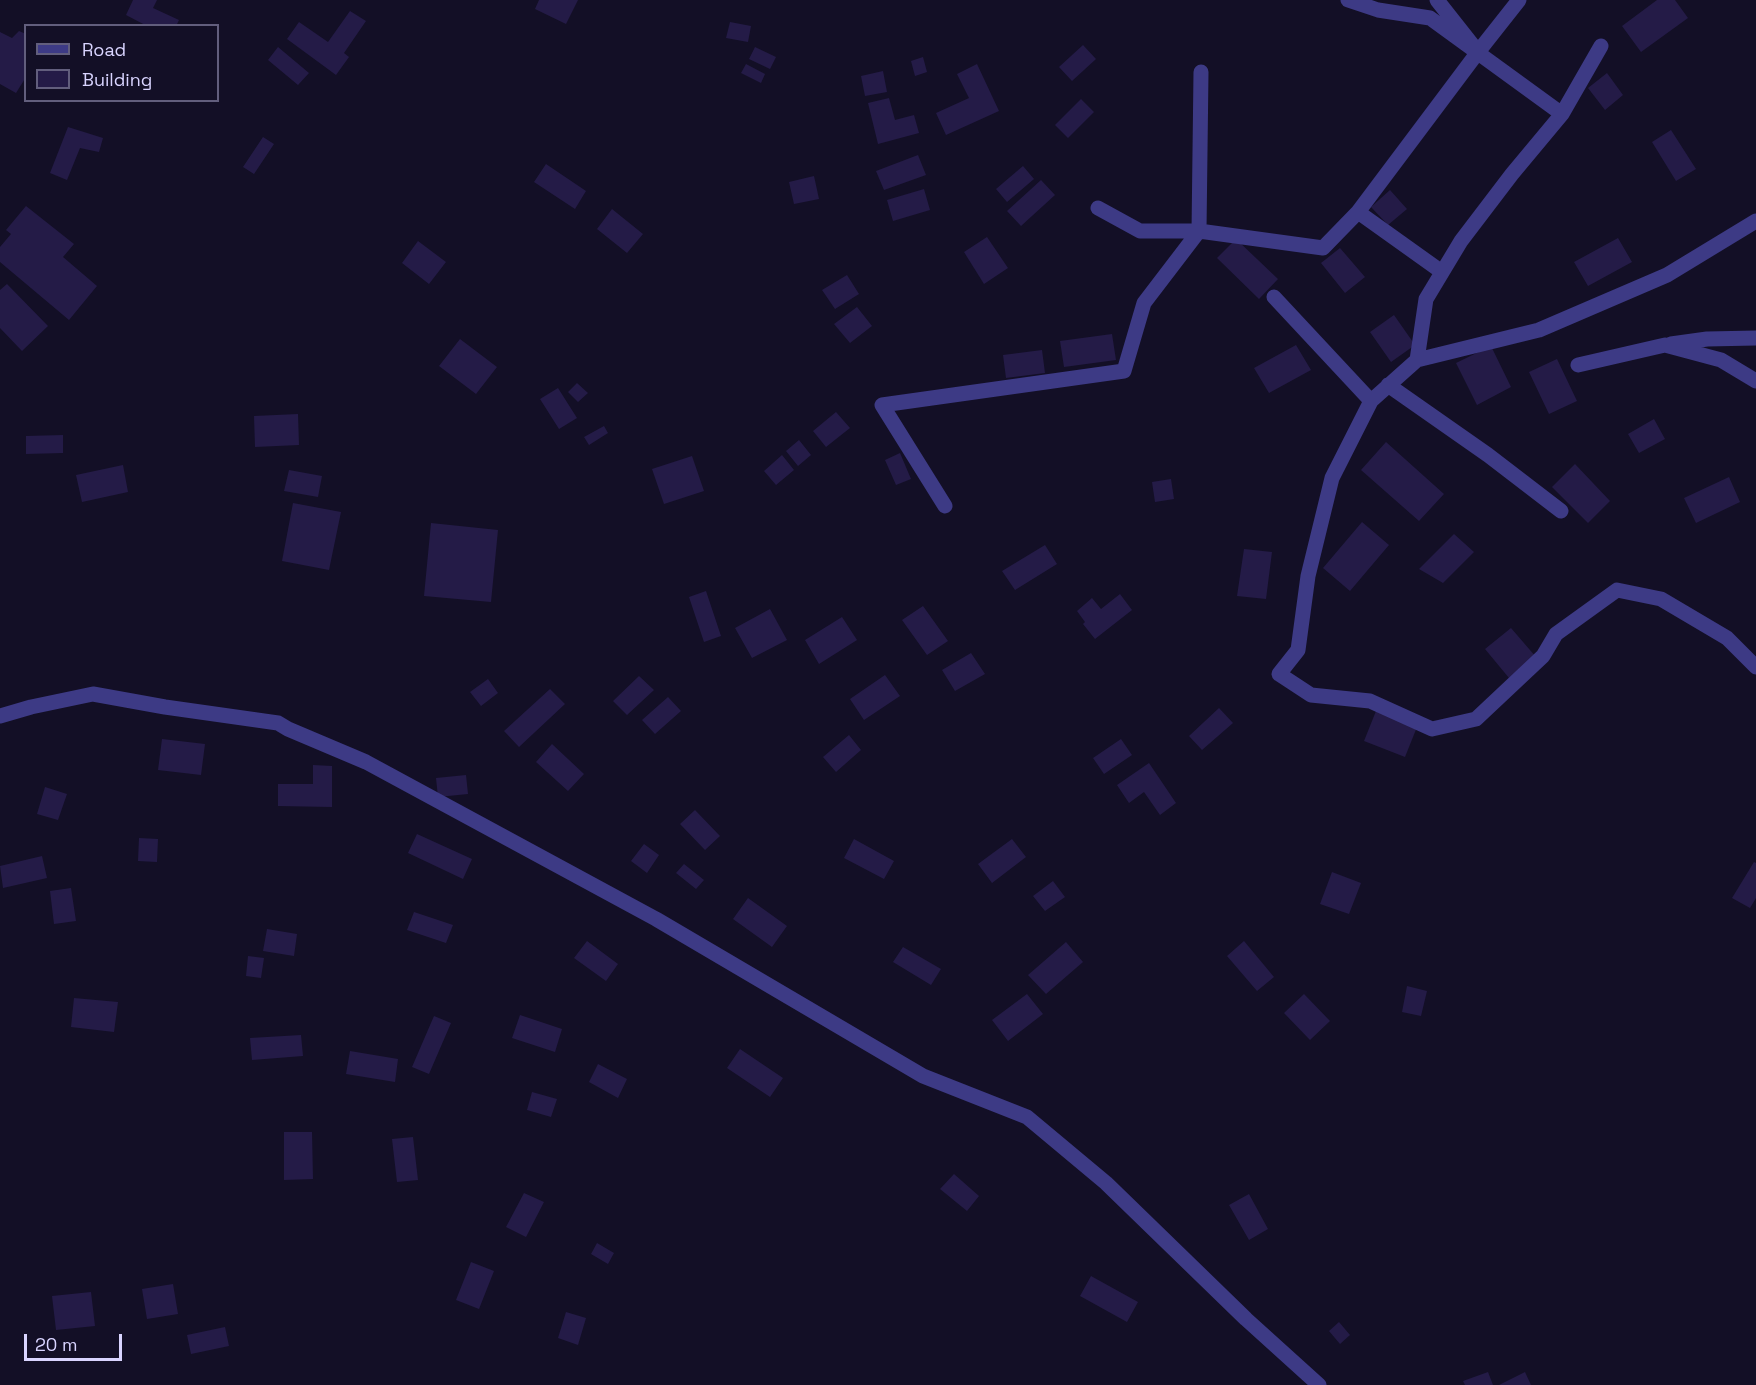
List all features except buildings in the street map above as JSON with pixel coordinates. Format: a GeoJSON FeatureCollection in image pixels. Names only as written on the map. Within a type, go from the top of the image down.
{"type":"FeatureCollection","features":[{"type":"Feature","properties":{"kind":"street"},"geometry":{"type":"LineString","coordinates":[[1348,0],[1378,10],[1430,18],[1562,114]]}},
{"type":"Feature","properties":{"kind":"street"},"geometry":{"type":"LineString","coordinates":[[1437,0],[1478,52]]}},
{"type":"Feature","properties":{"kind":"street"},"geometry":{"type":"LineString","coordinates":[[1098,208],[1140,231],[1198,231],[1323,248],[1358,212],[1519,0]]}},
{"type":"Feature","properties":{"kind":"street"},"geometry":{"type":"LineString","coordinates":[[1416,360],[1426,299],[1461,241],[1562,114],[1601,46]]}},
{"type":"Feature","properties":{"kind":"street"},"geometry":{"type":"LineString","coordinates":[[945,506],[882,405],[1124,371],[1144,303],[1198,231],[1201,72]]}},
{"type":"Feature","properties":{"kind":"street"},"geometry":{"type":"LineString","coordinates":[[1358,212],[1442,272]]}},
{"type":"Feature","properties":{"kind":"street"},"geometry":{"type":"LineString","coordinates":[[1756,221],[1667,275],[1539,330],[1416,360],[1371,401],[1332,478],[1308,576],[1298,650],[1278,674],[1311,695],[1370,701],[1432,729],[1476,719],[1537,662],[1556,634],[1617,590],[1660,600],[1727,638],[1756,667]]}},
{"type":"Feature","properties":{"kind":"street"},"geometry":{"type":"LineString","coordinates":[[1274,297],[1371,401]]}},
{"type":"Feature","properties":{"kind":"street"},"geometry":{"type":"LineString","coordinates":[[1578,365],[1665,345],[1707,339],[1756,338]]}},
{"type":"Feature","properties":{"kind":"street"},"geometry":{"type":"LineString","coordinates":[[1665,345],[1721,360],[1756,381]]}},
{"type":"Feature","properties":{"kind":"street"},"geometry":{"type":"LineString","coordinates":[[1388,385],[1488,454],[1561,510]]}},
{"type":"Feature","properties":{"kind":"street"},"geometry":{"type":"LineString","coordinates":[[0,716],[93,694],[165,708],[278,723],[366,762],[656,919],[923,1076],[1027,1117],[1106,1183],[1319,1385]]}}]}
